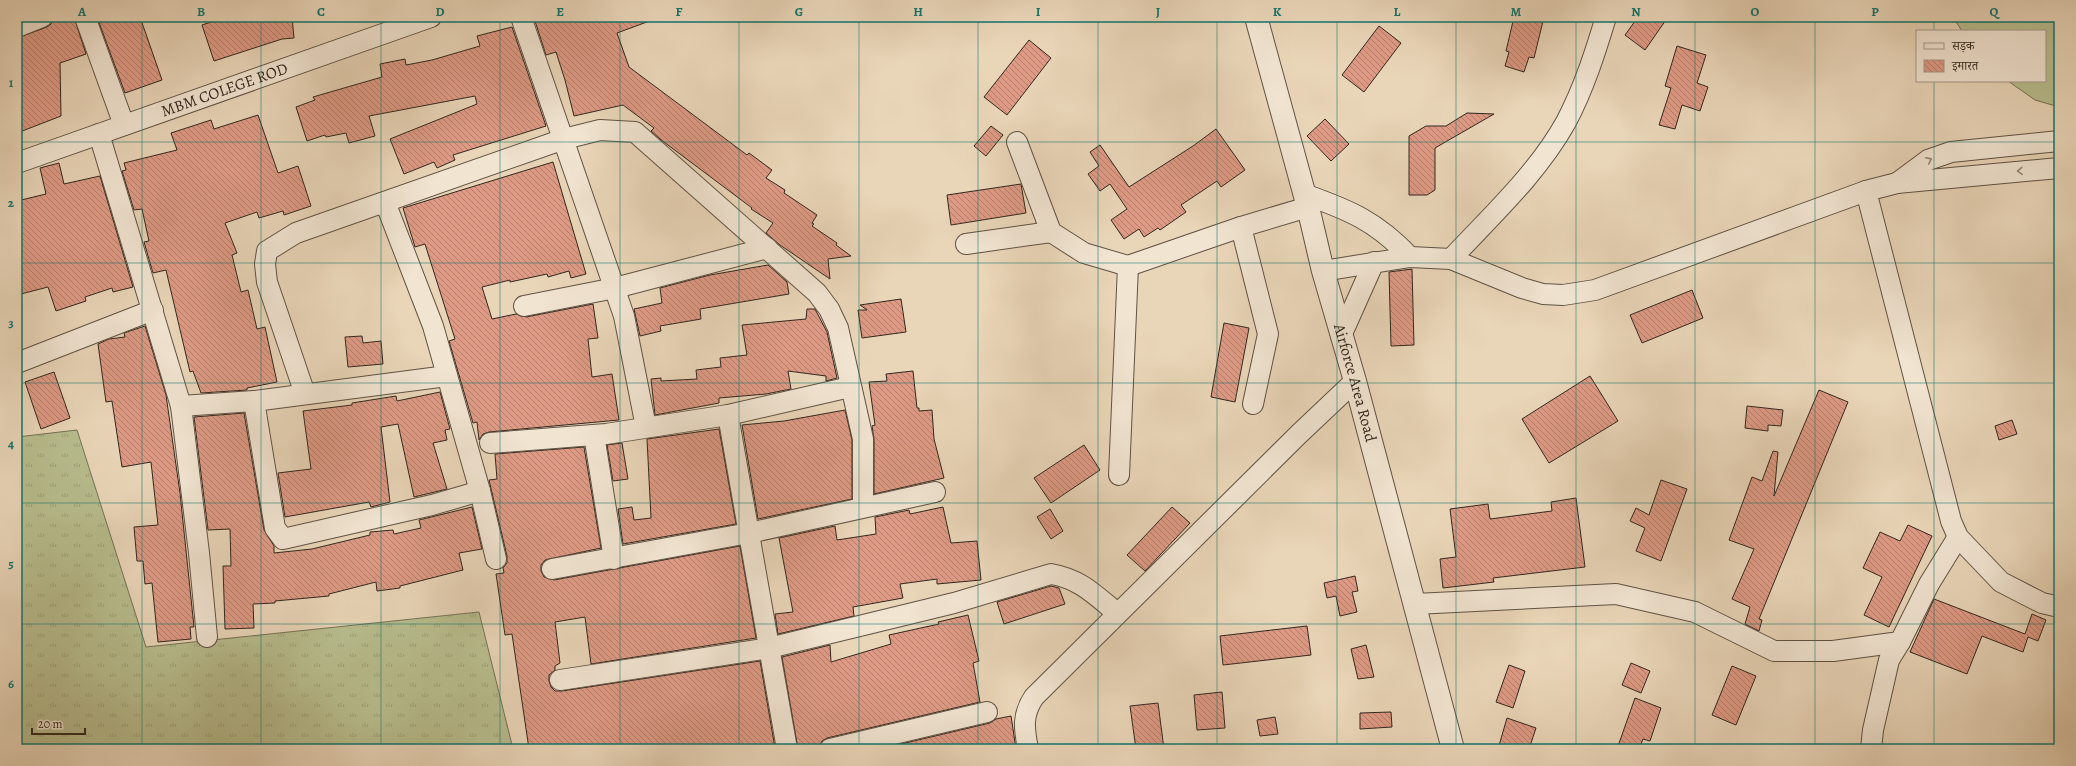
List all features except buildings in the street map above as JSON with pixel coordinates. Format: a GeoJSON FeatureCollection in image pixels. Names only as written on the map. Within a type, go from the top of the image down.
{"type":"FeatureCollection","features":[{"type":"Feature","properties":{"kind":"street"},"geometry":{"type":"LineString","coordinates":[[17,27],[42,17]]}},
{"type":"Feature","properties":{"kind":"street"},"geometry":{"type":"LineString","coordinates":[[85,17],[124,125]]}},
{"type":"Feature","properties":{"kind":"street","name":"MBM COLEGE ROD"},"geometry":{"type":"LineString","coordinates":[[17,163],[431,17]]}},
{"type":"Feature","properties":{"kind":"street"},"geometry":{"type":"LineString","coordinates":[[521,17],[624,316],[646,427]]}},
{"type":"Feature","properties":{"kind":"street","name":"Airforce Area Road"},"geometry":{"type":"LineString","coordinates":[[1256,17],[1306,201],[1323,271],[1355,381],[1453,749]]}},
{"type":"Feature","properties":{"kind":"street"},"geometry":{"type":"LineString","coordinates":[[1451,259],[1527,178],[1565,122],[1588,76],[1606,17]]}},
{"type":"Feature","properties":{"kind":"street"},"geometry":{"type":"LineString","coordinates":[[305,394],[267,282],[265,264],[267,251],[296,233],[564,139],[600,130],[635,132],[817,293],[829,309],[838,328],[850,387],[863,439],[863,507]]}},
{"type":"Feature","properties":{"kind":"street"},"geometry":{"type":"LineString","coordinates":[[99,134],[181,406],[199,553],[207,638]]}},
{"type":"Feature","properties":{"kind":"street"},"geometry":{"type":"LineString","coordinates":[[1897,183],[1928,160],[1951,152],[2059,141]]}},
{"type":"Feature","properties":{"kind":"street"},"geometry":{"type":"LineString","coordinates":[[1017,142],[1051,232],[1084,253],[1128,266],[1241,227],[1306,201],[1348,210],[1372,223],[1393,238],[1410,257]]}},
{"type":"Feature","properties":{"kind":"street"},"geometry":{"type":"LineString","coordinates":[[1323,271],[1410,257],[1451,259],[1522,288],[1543,294],[1563,295],[1587,291],[1866,191],[1897,183],[2059,168]]}},
{"type":"Feature","properties":{"kind":"street"},"geometry":{"type":"LineString","coordinates":[[1866,191],[1949,514],[1958,537],[2002,582],[2042,603],[2059,607]]}},
{"type":"Feature","properties":{"kind":"street"},"geometry":{"type":"LineString","coordinates":[[385,202],[433,326],[480,491],[496,559]]}},
{"type":"Feature","properties":{"kind":"street"},"geometry":{"type":"LineString","coordinates":[[1241,227],[1268,334],[1253,404]]}},
{"type":"Feature","properties":{"kind":"street"},"geometry":{"type":"LineString","coordinates":[[966,244],[1051,232]]}},
{"type":"Feature","properties":{"kind":"street"},"geometry":{"type":"LineString","coordinates":[[524,306],[615,288],[767,248]]}},
{"type":"Feature","properties":{"kind":"street"},"geometry":{"type":"LineString","coordinates":[[1341,336],[1374,262]]}},
{"type":"Feature","properties":{"kind":"street"},"geometry":{"type":"LineString","coordinates":[[1119,475],[1128,266]]}},
{"type":"Feature","properties":{"kind":"street"},"geometry":{"type":"LineString","coordinates":[[17,363],[153,310]]}},
{"type":"Feature","properties":{"kind":"street"},"geometry":{"type":"LineString","coordinates":[[181,406],[254,401],[448,376]]}},
{"type":"Feature","properties":{"kind":"street"},"geometry":{"type":"LineString","coordinates":[[1028,749],[1025,734],[1025,709],[1034,697],[1355,381]]}},
{"type":"Feature","properties":{"kind":"street"},"geometry":{"type":"LineString","coordinates":[[490,443],[594,435],[728,415],[850,387]]}},
{"type":"Feature","properties":{"kind":"street"},"geometry":{"type":"LineString","coordinates":[[254,401],[274,528],[283,539],[432,505],[480,491]]}},
{"type":"Feature","properties":{"kind":"street"},"geometry":{"type":"LineString","coordinates":[[728,415],[787,749]]}},
{"type":"Feature","properties":{"kind":"street"},"geometry":{"type":"LineString","coordinates":[[594,435],[614,559]]}},
{"type":"Feature","properties":{"kind":"street"},"geometry":{"type":"LineString","coordinates":[[552,569],[614,559],[749,533],[935,492]]}},
{"type":"Feature","properties":{"kind":"street"},"geometry":{"type":"LineString","coordinates":[[1870,749],[1889,660],[1930,584],[1958,537]]}},
{"type":"Feature","properties":{"kind":"street"},"geometry":{"type":"LineString","coordinates":[[560,680],[769,648],[954,603],[1050,574],[1067,576],[1082,584],[1117,614]]}},
{"type":"Feature","properties":{"kind":"street"},"geometry":{"type":"LineString","coordinates":[[1415,604],[1616,594],[1695,612],[1774,652],[1833,651],[1900,642]]}},
{"type":"Feature","properties":{"kind":"street"},"geometry":{"type":"LineString","coordinates":[[830,749],[987,712]]}},
{"type":"Feature","properties":{"kind":"green space"},"geometry":{"type":"Polygon","coordinates":[[[1953,17],[2059,17],[2059,107],[2035,100],[2009,82],[2046,82],[2046,30],[1961,30],[1953,17]]]}},
{"type":"Feature","properties":{"kind":"green space"},"geometry":{"type":"Polygon","coordinates":[[[77,430],[146,647],[479,612],[513,749],[17,749],[17,437],[77,430]]]}}]}
